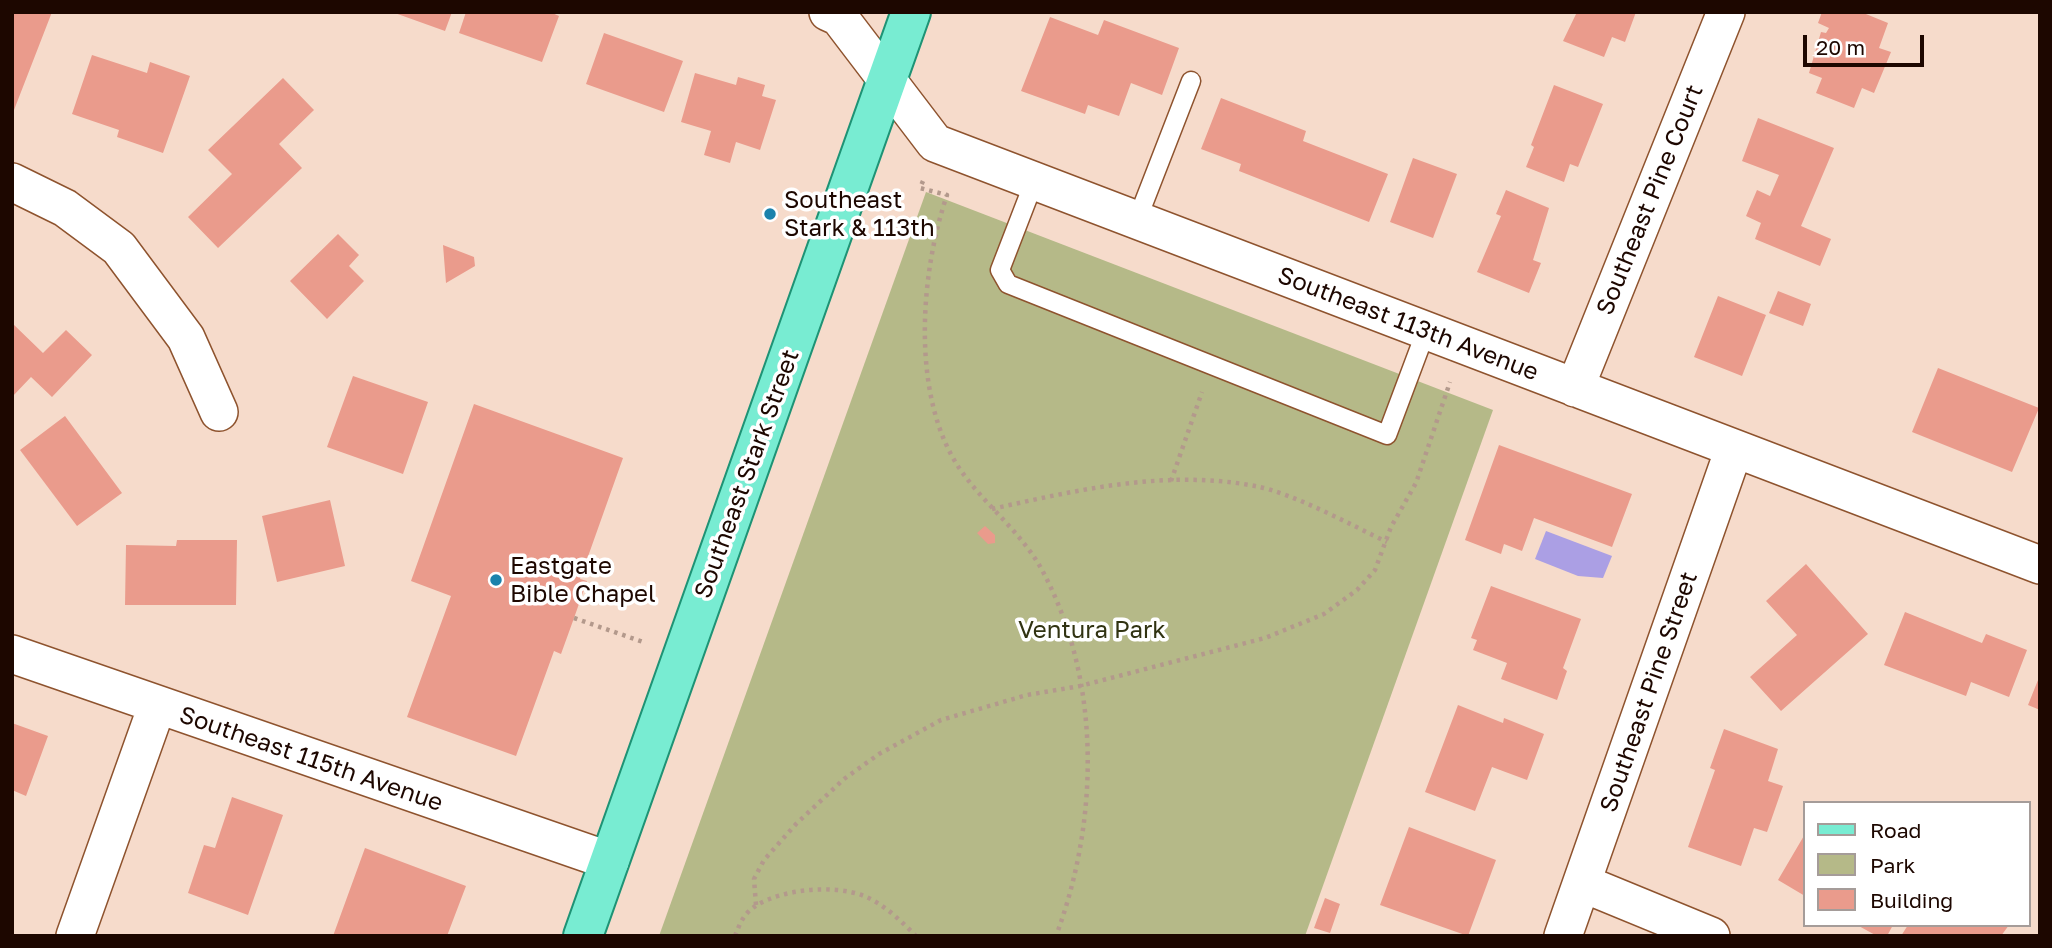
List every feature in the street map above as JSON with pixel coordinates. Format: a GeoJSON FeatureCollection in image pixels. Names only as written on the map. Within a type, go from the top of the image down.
{"type":"FeatureCollection","features":[{"type":"Feature","properties":{"kind":"main road","name":"Southeast Stark Street"},"geometry":{"type":"LineString","coordinates":[[583,936],[911,12]]}},
{"type":"Feature","properties":{"kind":"street"},"geometry":{"type":"LineString","coordinates":[[828,12],[839,17],[935,143]]}},
{"type":"Feature","properties":{"kind":"street","name":"Southeast Pine Court"},"geometry":{"type":"LineString","coordinates":[[1575,388],[1726,12]]}},
{"type":"Feature","properties":{"kind":"street","name":"Southeast 113th Avenue"},"geometry":{"type":"LineString","coordinates":[[935,143],[2040,565]]}},
{"type":"Feature","properties":{"kind":"street"},"geometry":{"type":"LineString","coordinates":[[12,183],[65,208],[119,248],[186,338],[219,412]]}},
{"type":"Feature","properties":{"kind":"street","name":"Southeast Pine Street"},"geometry":{"type":"LineString","coordinates":[[1563,936],[1734,449]]}},
{"type":"Feature","properties":{"kind":"street","name":"Southeast 115th Avenue"},"geometry":{"type":"LineString","coordinates":[[12,654],[610,861]]}},
{"type":"Feature","properties":{"kind":"street"},"geometry":{"type":"LineString","coordinates":[[75,936],[157,706]]}},
{"type":"Feature","properties":{"kind":"street"},"geometry":{"type":"LineString","coordinates":[[1582,883],[1711,936]]}},
{"type":"Feature","properties":{"kind":"lane"},"geometry":{"type":"LineString","coordinates":[[1137,220],[1191,81]]}},
{"type":"Feature","properties":{"kind":"lane"},"geometry":{"type":"LineString","coordinates":[[1034,182],[1000,270],[1008,284],[1387,435],[1426,331]]}},
{"type":"Feature","properties":{"kind":"path"},"geometry":{"type":"LineString","coordinates":[[935,143],[920,188],[947,195],[938,221],[926,293],[928,378],[939,434],[961,470],[1041,569],[1054,597],[1080,686],[1089,766],[1085,817],[1076,873],[1056,936]]}},
{"type":"Feature","properties":{"kind":"path"},"geometry":{"type":"LineString","coordinates":[[756,905],[754,879],[764,860],[844,779],[879,754],[941,720],[1295,628],[1324,614],[1357,590],[1375,570],[1391,527],[1416,483],[1462,345]]}},
{"type":"Feature","properties":{"kind":"path"},"geometry":{"type":"LineString","coordinates":[[1171,481],[1212,365]]}},
{"type":"Feature","properties":{"kind":"path"},"geometry":{"type":"LineString","coordinates":[[992,509],[1088,488],[1171,481],[1256,486],[1387,542]]}},
{"type":"Feature","properties":{"kind":"path"},"geometry":{"type":"LineString","coordinates":[[575,618],[682,656]]}},
{"type":"Feature","properties":{"kind":"path"},"geometry":{"type":"LineString","coordinates":[[735,936],[742,918],[756,905],[782,895],[815,891],[851,892],[883,906],[916,936]]}},
{"type":"Feature","properties":{"kind":"green space","name":"Ventura Park"},"geometry":{"type":"Polygon","coordinates":[[[926,192],[1493,410],[1305,936],[659,936],[926,192]]]}},
{"type":"Feature","properties":{"kind":"shaded area"},"geometry":{"type":"Polygon","coordinates":[[[1546,531],[1612,556],[1603,578],[1578,576],[1535,559],[1546,531]]]}},
{"type":"Feature","properties":{"kind":"building"},"geometry":{"type":"Polygon","coordinates":[[[12,12],[52,12],[14,110],[12,109],[12,12]]]}},
{"type":"Feature","properties":{"kind":"building"},"geometry":{"type":"Polygon","coordinates":[[[392,12],[452,12],[445,31],[392,12]]]}},
{"type":"Feature","properties":{"kind":"building"},"geometry":{"type":"Polygon","coordinates":[[[466,12],[550,12],[559,16],[542,62],[459,33],[466,12]]]}},
{"type":"Feature","properties":{"kind":"building"},"geometry":{"type":"Polygon","coordinates":[[[1577,12],[1636,12],[1625,42],[1612,37],[1604,57],[1563,41],[1577,12]]]}},
{"type":"Feature","properties":{"kind":"building"},"geometry":{"type":"Polygon","coordinates":[[[1822,12],[1861,12],[1888,23],[1879,48],[1891,52],[1874,93],[1862,88],[1854,108],[1816,93],[1822,78],[1809,73],[1821,32],[1826,33],[1829,28],[1818,23],[1822,12]]]}},
{"type":"Feature","properties":{"kind":"building"},"geometry":{"type":"Polygon","coordinates":[[[1050,17],[1098,35],[1104,20],[1179,48],[1162,95],[1131,83],[1119,116],[1088,105],[1085,114],[1021,91],[1050,17]]]}},
{"type":"Feature","properties":{"kind":"building"},"geometry":{"type":"Polygon","coordinates":[[[604,33],[683,61],[664,112],[586,84],[604,33]]]}},
{"type":"Feature","properties":{"kind":"building"},"geometry":{"type":"Polygon","coordinates":[[[92,55],[147,73],[150,62],[190,76],[163,153],[117,137],[119,130],[72,114],[92,55]]]}},
{"type":"Feature","properties":{"kind":"building"},"geometry":{"type":"Polygon","coordinates":[[[695,73],[736,85],[738,77],[765,85],[762,96],[776,100],[760,150],[736,142],[730,163],[704,155],[711,131],[681,122],[695,73]]]}},
{"type":"Feature","properties":{"kind":"building"},"geometry":{"type":"Polygon","coordinates":[[[283,78],[314,110],[279,144],[302,168],[218,248],[188,217],[232,174],[208,150],[283,78]]]}},
{"type":"Feature","properties":{"kind":"building"},"geometry":{"type":"Polygon","coordinates":[[[1554,85],[1603,104],[1578,167],[1570,164],[1564,182],[1526,167],[1534,147],[1531,145],[1554,85]]]}},
{"type":"Feature","properties":{"kind":"building"},"geometry":{"type":"Polygon","coordinates":[[[1221,98],[1306,131],[1303,141],[1388,174],[1369,222],[1239,171],[1241,164],[1201,149],[1221,98]]]}},
{"type":"Feature","properties":{"kind":"building"},"geometry":{"type":"Polygon","coordinates":[[[1758,118],[1834,148],[1801,226],[1831,239],[1820,266],[1755,239],[1761,223],[1746,216],[1757,190],[1770,196],[1779,175],[1742,161],[1758,118]]]}},
{"type":"Feature","properties":{"kind":"building"},"geometry":{"type":"Polygon","coordinates":[[[1413,158],[1457,174],[1433,238],[1390,222],[1413,158]]]}},
{"type":"Feature","properties":{"kind":"building"},"geometry":{"type":"Polygon","coordinates":[[[1506,190],[1549,208],[1533,260],[1541,263],[1529,293],[1477,272],[1501,216],[1496,214],[1506,190]]]}},
{"type":"Feature","properties":{"kind":"building"},"geometry":{"type":"Polygon","coordinates":[[[338,234],[359,255],[349,266],[364,281],[327,319],[290,281],[338,234]]]}},
{"type":"Feature","properties":{"kind":"building"},"geometry":{"type":"Polygon","coordinates":[[[443,245],[474,257],[475,266],[446,283],[443,245]]]}},
{"type":"Feature","properties":{"kind":"building"},"geometry":{"type":"Polygon","coordinates":[[[1778,291],[1811,304],[1803,326],[1769,313],[1778,291]]]}},
{"type":"Feature","properties":{"kind":"building"},"geometry":{"type":"Polygon","coordinates":[[[1718,296],[1766,315],[1742,376],[1694,357],[1718,296]]]}},
{"type":"Feature","properties":{"kind":"building"},"geometry":{"type":"Polygon","coordinates":[[[12,323],[43,353],[66,330],[92,355],[52,397],[31,377],[12,397],[12,323]]]}},
{"type":"Feature","properties":{"kind":"building"},"geometry":{"type":"Polygon","coordinates":[[[1938,368],[2039,408],[2012,472],[1912,432],[1938,368]]]}},
{"type":"Feature","properties":{"kind":"building"},"geometry":{"type":"Polygon","coordinates":[[[353,376],[428,402],[403,474],[327,447],[353,376]]]}},
{"type":"Feature","properties":{"kind":"building","name":"Eastgate Bible Chapel"},"geometry":{"type":"Polygon","coordinates":[[[474,404],[623,458],[580,579],[587,581],[574,618],[561,654],[554,651],[516,756],[407,717],[451,596],[411,581],[474,404]]]}},
{"type":"Feature","properties":{"kind":"building"},"geometry":{"type":"Polygon","coordinates":[[[65,416],[122,493],[77,526],[20,450],[65,416]]]}},
{"type":"Feature","properties":{"kind":"building"},"geometry":{"type":"Polygon","coordinates":[[[1499,445],[1632,494],[1612,547],[1534,518],[1522,551],[1504,544],[1501,554],[1465,540],[1499,445]]]}},
{"type":"Feature","properties":{"kind":"building"},"geometry":{"type":"Polygon","coordinates":[[[330,500],[345,566],[277,582],[262,516],[330,500]]]}},
{"type":"Feature","properties":{"kind":"building"},"geometry":{"type":"Polygon","coordinates":[[[985,526],[995,535],[995,543],[988,544],[977,533],[985,526]]]}},
{"type":"Feature","properties":{"kind":"building"},"geometry":{"type":"Polygon","coordinates":[[[177,540],[237,540],[236,605],[125,605],[126,545],[176,546],[177,540]]]}},
{"type":"Feature","properties":{"kind":"building"},"geometry":{"type":"Polygon","coordinates":[[[1806,564],[1868,634],[1781,711],[1750,677],[1797,635],[1766,601],[1806,564]]]}},
{"type":"Feature","properties":{"kind":"building"},"geometry":{"type":"Polygon","coordinates":[[[1491,586],[1581,619],[1563,668],[1567,671],[1557,700],[1501,679],[1507,663],[1473,650],[1477,640],[1471,638],[1491,586]]]}},
{"type":"Feature","properties":{"kind":"building"},"geometry":{"type":"Polygon","coordinates":[[[1905,612],[1982,643],[1986,634],[2027,650],[2009,697],[1971,682],[1966,696],[1884,665],[1905,612]]]}},
{"type":"Feature","properties":{"kind":"building"},"geometry":{"type":"Polygon","coordinates":[[[2040,675],[2040,710],[2028,705],[2040,675]]]}},
{"type":"Feature","properties":{"kind":"building"},"geometry":{"type":"Polygon","coordinates":[[[1458,705],[1503,723],[1504,718],[1544,734],[1527,780],[1492,767],[1475,811],[1425,792],[1458,705]]]}},
{"type":"Feature","properties":{"kind":"building"},"geometry":{"type":"Polygon","coordinates":[[[12,723],[48,736],[26,796],[12,790],[12,723]]]}},
{"type":"Feature","properties":{"kind":"building"},"geometry":{"type":"Polygon","coordinates":[[[1724,729],[1778,749],[1768,781],[1783,786],[1767,832],[1754,828],[1741,866],[1688,847],[1715,770],[1710,768],[1724,729]]]}},
{"type":"Feature","properties":{"kind":"building"},"geometry":{"type":"Polygon","coordinates":[[[232,797],[283,815],[248,915],[188,893],[204,845],[215,848],[232,797]]]}},
{"type":"Feature","properties":{"kind":"building"},"geometry":{"type":"Polygon","coordinates":[[[1409,827],[1496,860],[1468,936],[1380,905],[1409,827]]]}},
{"type":"Feature","properties":{"kind":"building"},"geometry":{"type":"Polygon","coordinates":[[[1804,836],[1804,895],[1778,880],[1804,836]]]}},
{"type":"Feature","properties":{"kind":"building"},"geometry":{"type":"Polygon","coordinates":[[[365,848],[466,886],[447,936],[333,936],[365,848]]]}},
{"type":"Feature","properties":{"kind":"building"},"geometry":{"type":"Polygon","coordinates":[[[1325,898],[1340,904],[1330,933],[1314,928],[1325,898]]]}},
{"type":"Feature","properties":{"kind":"building"},"geometry":{"type":"Polygon","coordinates":[[[1861,927],[1892,927],[1887,936],[1877,936],[1861,927]]]}},
{"type":"Feature","properties":{"kind":"building"},"geometry":{"type":"Polygon","coordinates":[[[1907,927],[2008,927],[2001,936],[1901,936],[1907,927]]]}},
{"type":"Feature","properties":{"kind":"place","name":"Southeast Stark & 113th"},"geometry":{"type":"Point","coordinates":[770,214]}},
{"type":"Feature","properties":{"kind":"place","name":"Eastgate Bible Chapel"},"geometry":{"type":"Point","coordinates":[496,580]}}]}
